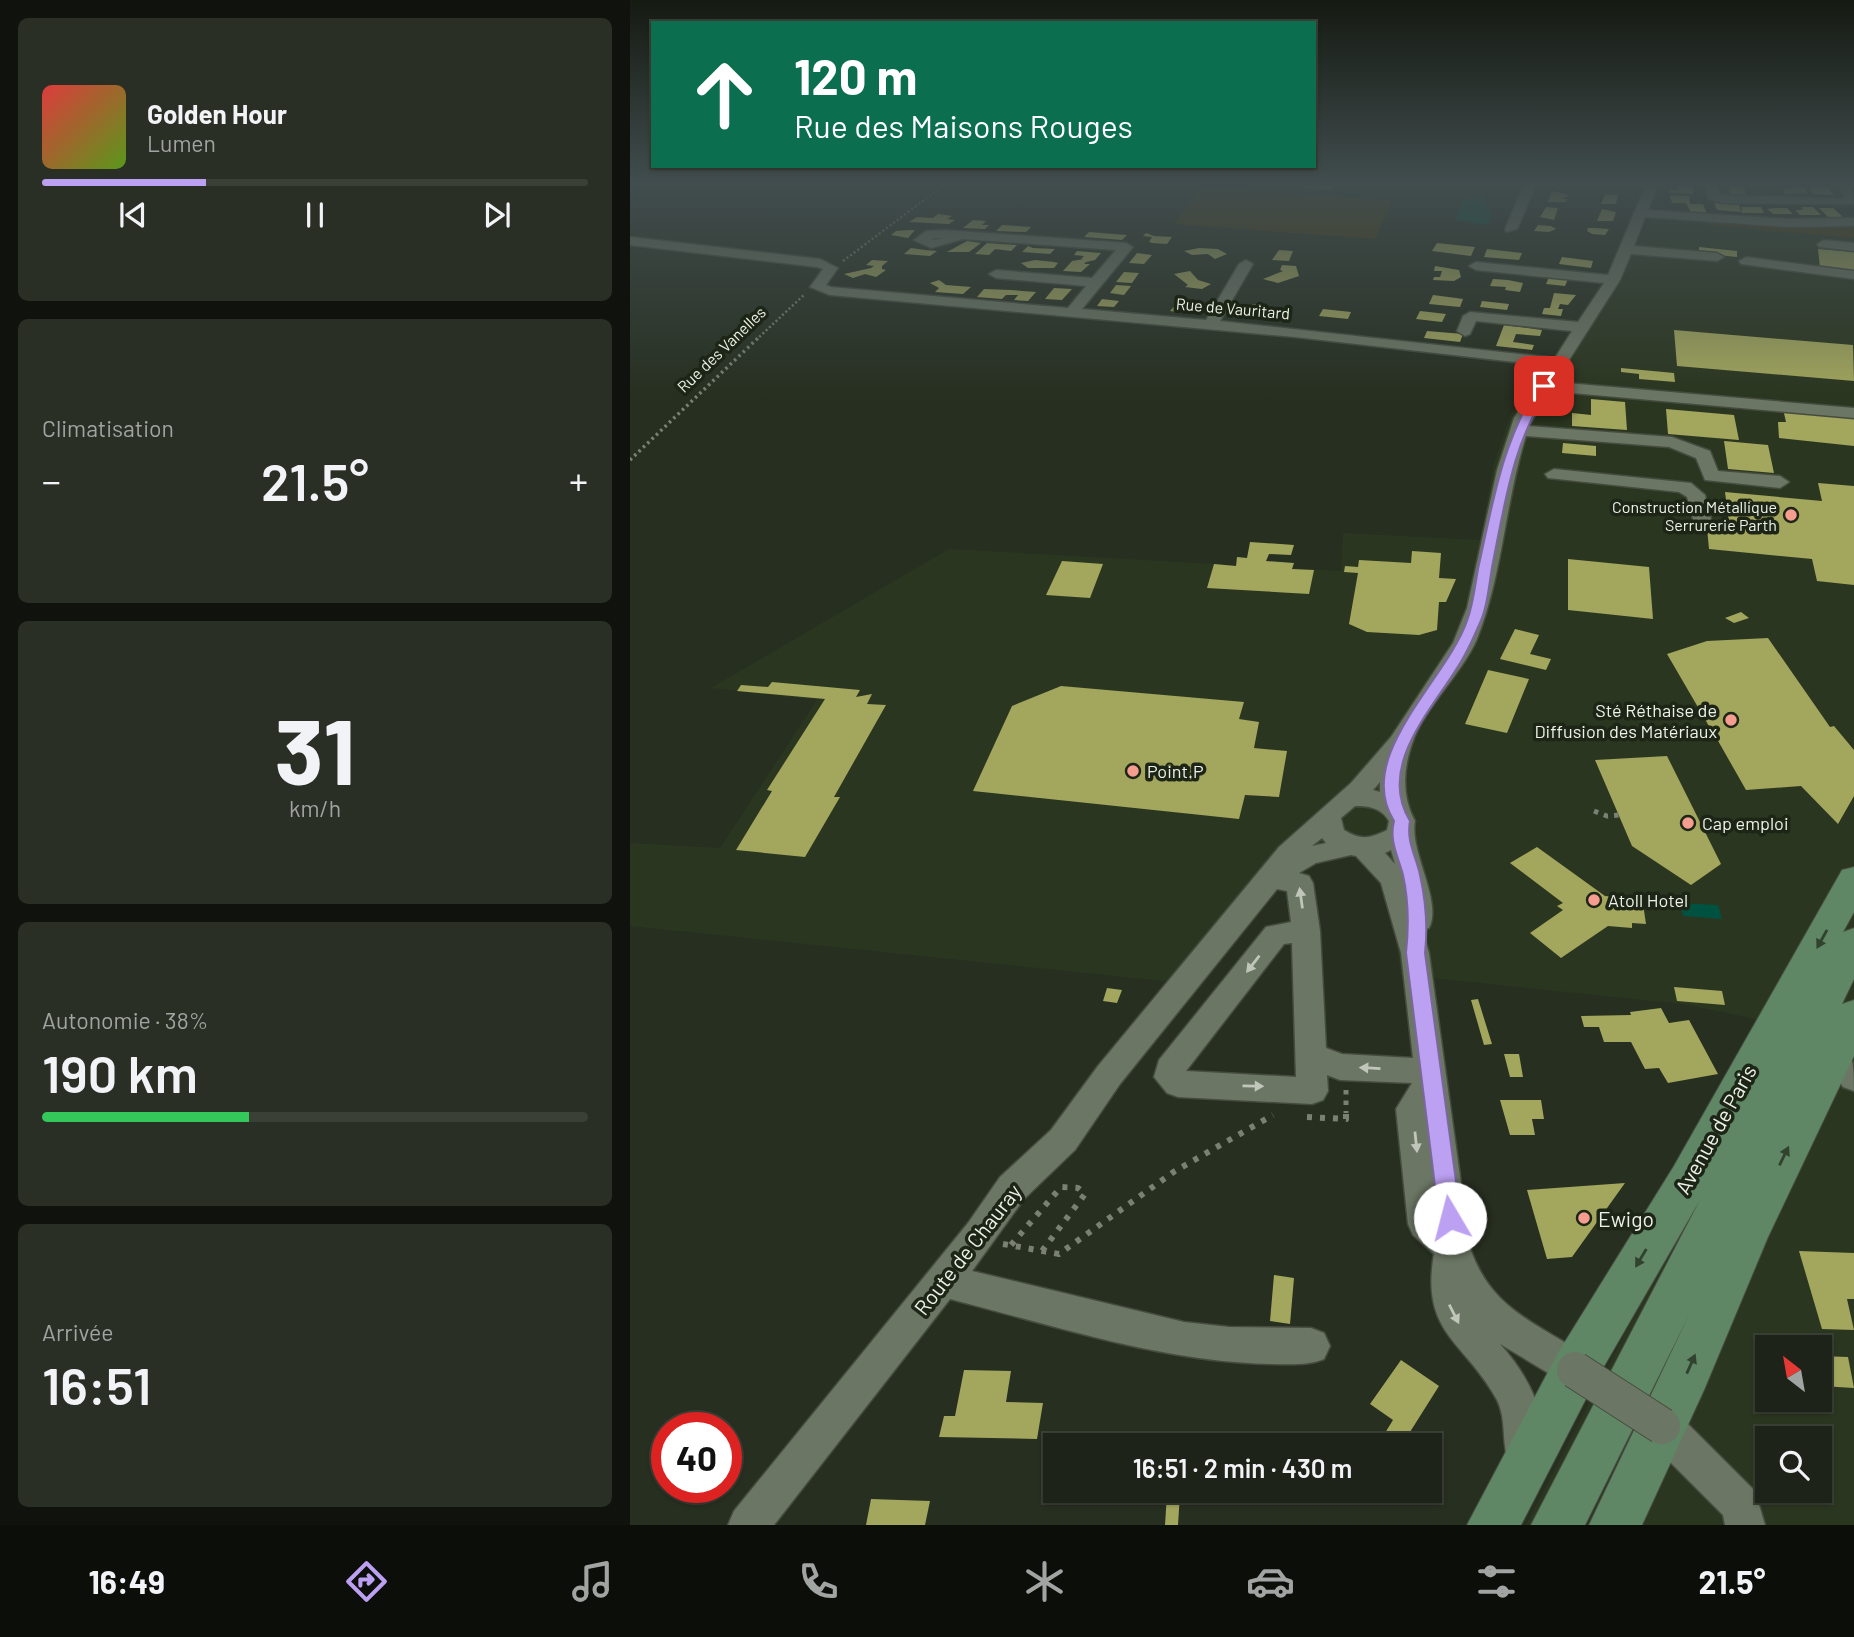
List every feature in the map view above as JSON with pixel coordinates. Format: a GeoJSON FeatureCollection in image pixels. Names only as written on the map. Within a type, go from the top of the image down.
{"type":"FeatureCollection","features":[{"type":"Feature","properties":{"kind":"main road","name":"Avenue de Paris"},"geometry":{"type":"LineString","coordinates":[[1493,1525],[1575,1370],[1689,1179],[1854,879]]}},
{"type":"Feature","properties":{"kind":"main road","name":"Avenue de Paris"},"geometry":{"type":"LineString","coordinates":[[1558,1525],[1854,942]]}},
{"type":"Feature","properties":{"kind":"main road"},"geometry":{"type":"LineString","coordinates":[[1628,1512],[1662,1426],[1748,1231],[1848,1045]]}},
{"type":"Feature","properties":{"kind":"street"},"geometry":{"type":"LineString","coordinates":[[750,256],[828,266],[830,271],[818,282],[818,289]]}},
{"type":"Feature","properties":{"kind":"street"},"geometry":{"type":"LineString","coordinates":[[1072,312],[1118,256]]}},
{"type":"Feature","properties":{"kind":"street"},"geometry":{"type":"LineString","coordinates":[[1350,799],[1400,742],[1451,666],[1474,621],[1506,470],[1517,435],[1544,386],[1613,280],[1622,256]]}},
{"type":"Feature","properties":{"kind":"street"},"geometry":{"type":"LineString","coordinates":[[1707,256],[1717,257]]}},
{"type":"Feature","properties":{"kind":"street"},"geometry":{"type":"LineString","coordinates":[[1746,261],[1854,275]]}},
{"type":"Feature","properties":{"kind":"street"},"geometry":{"type":"LineString","coordinates":[[1212,323],[1246,264]]}},
{"type":"Feature","properties":{"kind":"street"},"geometry":{"type":"LineString","coordinates":[[1476,266],[1613,280]]}},
{"type":"Feature","properties":{"kind":"street"},"geometry":{"type":"LineString","coordinates":[[996,274],[1097,282]]}},
{"type":"Feature","properties":{"kind":"street","name":"Rue de Vauritard"},"geometry":{"type":"LineString","coordinates":[[818,289],[1212,323],[1560,363]]}},
{"type":"Feature","properties":{"kind":"street"},"geometry":{"type":"LineString","coordinates":[[1465,331],[1470,316],[1582,327]]}},
{"type":"Feature","properties":{"kind":"street"},"geometry":{"type":"LineString","coordinates":[[1544,386],[1854,413]]}},
{"type":"Feature","properties":{"kind":"street"},"geometry":{"type":"LineString","coordinates":[[1517,435],[1544,444]]}},
{"type":"Feature","properties":{"kind":"street"},"geometry":{"type":"LineString","coordinates":[[1517,435],[1672,443],[1704,455],[1711,476],[1780,482]]}},
{"type":"Feature","properties":{"kind":"street"},"geometry":{"type":"LineString","coordinates":[[1554,474],[1684,487],[1696,495],[1701,519]]}},
{"type":"Feature","properties":{"kind":"street"},"geometry":{"type":"LineString","coordinates":[[1400,742],[1392,780],[1393,807],[1402,821],[1399,835],[1411,874],[1419,921],[1415,953]]}},
{"type":"Feature","properties":{"kind":"street"},"geometry":{"type":"LineString","coordinates":[[1393,807],[1373,798],[1350,799],[1333,807],[1327,821],[1333,835],[1358,847],[1393,879],[1415,953],[1431,1076],[1412,1109],[1426,1224],[1453,1248],[1467,1286],[1481,1304],[1510,1328],[1662,1426],[1741,1505],[1745,1525]]}},
{"type":"Feature","properties":{"kind":"street","name":"Route de Chauray"},"geometry":{"type":"LineString","coordinates":[[748,1525],[943,1281],[1012,1188],[1063,1140],[1109,1075],[1294,846],[1327,821]]}},
{"type":"Feature","properties":{"kind":"street"},"geometry":{"type":"LineString","coordinates":[[1358,847],[1382,846],[1399,835]]}},
{"type":"Feature","properties":{"kind":"street","name":"Route de Chauray"},"geometry":{"type":"LineString","coordinates":[[1270,878],[1308,856],[1358,847]]}},
{"type":"Feature","properties":{"kind":"street"},"geometry":{"type":"LineString","coordinates":[[1270,878],[1299,883],[1306,931],[1312,1091],[1178,1084],[1170,1077],[1170,1069],[1276,934],[1306,931]]}},
{"type":"Feature","properties":{"kind":"street"},"geometry":{"type":"LineString","coordinates":[[1312,1056],[1340,1067],[1431,1076]]}},
{"type":"Feature","properties":{"kind":"street"},"geometry":{"type":"LineString","coordinates":[[1453,1248],[1446,1272],[1446,1294],[1453,1314],[1468,1336],[1499,1370],[1519,1399],[1524,1417],[1522,1466]]}},
{"type":"Feature","properties":{"kind":"street"},"geometry":{"type":"LineString","coordinates":[[943,1281],[1184,1340],[1230,1345],[1311,1346]]}},
{"type":"Feature","properties":{"kind":"path"},"geometry":{"type":"LineString","coordinates":[[828,266],[849,256]]}},
{"type":"Feature","properties":{"kind":"path","name":"Rue des Vanelles"},"geometry":{"type":"LineString","coordinates":[[630,460],[803,295],[818,289]]}},
{"type":"Feature","properties":{"kind":"path"},"geometry":{"type":"LineString","coordinates":[[1594,811],[1607,816],[1619,816]]}},
{"type":"Feature","properties":{"kind":"path"},"geometry":{"type":"LineString","coordinates":[[1294,1116],[1346,1119],[1347,1077]]}},
{"type":"Feature","properties":{"kind":"path"},"geometry":{"type":"LineString","coordinates":[[1042,1251],[1085,1194],[1078,1188],[1061,1187],[1011,1246],[1059,1254],[1175,1171],[1269,1115],[1282,1116]]}},
{"type":"Feature","properties":{"kind":"shaded area"},"geometry":{"type":"Polygon","coordinates":[[[1628,256],[1854,256],[1854,1525],[1526,1525],[1784,1025],[1683,1004],[1401,975],[1388,890],[1361,857],[1334,855],[1294,870],[1269,896],[1202,985],[630,926],[630,843],[720,848],[817,700],[711,688],[949,549],[1341,571],[1343,533],[1480,540],[1494,463],[1510,416],[1529,386],[1547,367],[1560,363],[1628,256]]]}},
{"type":"Feature","properties":{"kind":"water"},"geometry":{"type":"Polygon","coordinates":[[[1680,903],[1718,905],[1722,919],[1683,916],[1680,903]]]}},
{"type":"Feature","properties":{"kind":"building"},"geometry":{"type":"Polygon","coordinates":[[[1084,256],[1098,256],[1086,262],[1084,264],[1090,264],[1081,272],[1063,271],[1072,261],[1084,259],[1081,259],[1084,256]]]}},
{"type":"Feature","properties":{"kind":"building"},"geometry":{"type":"Polygon","coordinates":[[[1134,256],[1151,256],[1144,264],[1129,263],[1134,256]]]}},
{"type":"Feature","properties":{"kind":"building"},"geometry":{"type":"Polygon","coordinates":[[[1275,256],[1291,256],[1289,261],[1272,260],[1275,256]]]}},
{"type":"Feature","properties":{"kind":"building"},"geometry":{"type":"Polygon","coordinates":[[[1484,256],[1521,256],[1519,260],[1484,256]]]}},
{"type":"Feature","properties":{"kind":"building"},"geometry":{"type":"Polygon","coordinates":[[[1819,256],[1854,256],[1854,271],[1820,268],[1819,256]]]}},
{"type":"Feature","properties":{"kind":"building"},"geometry":{"type":"Polygon","coordinates":[[[1562,257],[1593,261],[1591,268],[1559,264],[1562,257]]]}},
{"type":"Feature","properties":{"kind":"building"},"geometry":{"type":"Polygon","coordinates":[[[872,260],[888,261],[882,266],[882,269],[886,270],[876,277],[865,274],[853,278],[844,274],[871,268],[874,266],[866,265],[872,260]]]}},
{"type":"Feature","properties":{"kind":"building"},"geometry":{"type":"Polygon","coordinates":[[[1035,260],[1058,263],[1054,268],[1028,268],[1021,263],[1035,260]]]}},
{"type":"Feature","properties":{"kind":"building"},"geometry":{"type":"Polygon","coordinates":[[[1282,265],[1296,266],[1299,276],[1278,283],[1263,279],[1283,271],[1280,270],[1282,265]]]}},
{"type":"Feature","properties":{"kind":"building"},"geometry":{"type":"Polygon","coordinates":[[[1435,266],[1459,270],[1461,277],[1454,281],[1433,280],[1434,277],[1440,277],[1442,271],[1434,271],[1435,266]]]}},
{"type":"Feature","properties":{"kind":"building"},"geometry":{"type":"Polygon","coordinates":[[[1190,271],[1198,280],[1211,284],[1202,289],[1185,287],[1188,285],[1174,274],[1190,271]]]}},
{"type":"Feature","properties":{"kind":"building"},"geometry":{"type":"Polygon","coordinates":[[[1124,272],[1139,273],[1132,283],[1116,282],[1124,272]]]}},
{"type":"Feature","properties":{"kind":"building"},"geometry":{"type":"Polygon","coordinates":[[[1549,277],[1568,279],[1565,286],[1546,284],[1549,277]]]}},
{"type":"Feature","properties":{"kind":"building"},"geometry":{"type":"Polygon","coordinates":[[[1493,279],[1523,283],[1520,292],[1505,290],[1506,287],[1490,286],[1493,279]]]}},
{"type":"Feature","properties":{"kind":"building"},"geometry":{"type":"Polygon","coordinates":[[[939,280],[946,285],[971,287],[963,294],[935,292],[939,288],[930,283],[939,280]]]}},
{"type":"Feature","properties":{"kind":"building"},"geometry":{"type":"Polygon","coordinates":[[[1116,285],[1131,286],[1124,295],[1110,293],[1116,285]]]}},
{"type":"Feature","properties":{"kind":"building"},"geometry":{"type":"Polygon","coordinates":[[[1054,288],[1072,289],[1062,300],[1045,299],[1054,288]]]}},
{"type":"Feature","properties":{"kind":"building"},"geometry":{"type":"Polygon","coordinates":[[[984,289],[1036,292],[1028,301],[1014,300],[1018,295],[1006,295],[1002,299],[977,297],[984,289]]]}},
{"type":"Feature","properties":{"kind":"building"},"geometry":{"type":"Polygon","coordinates":[[[1554,293],[1576,295],[1568,305],[1560,304],[1558,309],[1563,309],[1561,316],[1542,314],[1544,308],[1550,308],[1554,293]]]}},
{"type":"Feature","properties":{"kind":"building"},"geometry":{"type":"Polygon","coordinates":[[[1433,295],[1463,299],[1460,307],[1429,304],[1433,295]]]}},
{"type":"Feature","properties":{"kind":"building"},"geometry":{"type":"Polygon","coordinates":[[[1102,299],[1119,301],[1114,307],[1097,306],[1102,299]]]}},
{"type":"Feature","properties":{"kind":"building"},"geometry":{"type":"Polygon","coordinates":[[[1180,300],[1197,301],[1187,313],[1170,311],[1180,300]]]}},
{"type":"Feature","properties":{"kind":"building"},"geometry":{"type":"Polygon","coordinates":[[[1482,301],[1509,304],[1507,310],[1480,307],[1482,301]]]}},
{"type":"Feature","properties":{"kind":"building"},"geometry":{"type":"Polygon","coordinates":[[[1252,304],[1260,305],[1258,308],[1281,309],[1277,318],[1246,316],[1252,304]]]}},
{"type":"Feature","properties":{"kind":"building"},"geometry":{"type":"Polygon","coordinates":[[[1323,309],[1351,312],[1348,319],[1319,316],[1323,309]]]}},
{"type":"Feature","properties":{"kind":"building"},"geometry":{"type":"Polygon","coordinates":[[[1420,311],[1446,314],[1442,322],[1416,319],[1420,311]]]}},
{"type":"Feature","properties":{"kind":"building"},"geometry":{"type":"Polygon","coordinates":[[[1504,325],[1542,330],[1540,336],[1516,334],[1513,342],[1534,345],[1532,350],[1496,346],[1504,325]]]}},
{"type":"Feature","properties":{"kind":"building"},"geometry":{"type":"Polygon","coordinates":[[[1674,330],[1853,345],[1854,381],[1677,366],[1674,330]]]}},
{"type":"Feature","properties":{"kind":"building"},"geometry":{"type":"Polygon","coordinates":[[[1427,331],[1463,334],[1460,342],[1424,338],[1427,331]]]}},
{"type":"Feature","properties":{"kind":"building"},"geometry":{"type":"Polygon","coordinates":[[[1621,368],[1674,373],[1675,382],[1639,379],[1639,374],[1621,372],[1621,368]]]}},
{"type":"Feature","properties":{"kind":"building"},"geometry":{"type":"Polygon","coordinates":[[[1591,399],[1625,402],[1627,430],[1572,426],[1572,413],[1591,415],[1591,399]]]}},
{"type":"Feature","properties":{"kind":"building"},"geometry":{"type":"Polygon","coordinates":[[[1666,409],[1734,415],[1739,440],[1668,434],[1666,409]]]}},
{"type":"Feature","properties":{"kind":"building"},"geometry":{"type":"Polygon","coordinates":[[[1783,409],[1854,416],[1854,446],[1779,438],[1778,422],[1786,422],[1783,409]]]}},
{"type":"Feature","properties":{"kind":"building"},"geometry":{"type":"Polygon","coordinates":[[[1724,441],[1768,445],[1774,473],[1728,469],[1724,441]]]}},
{"type":"Feature","properties":{"kind":"building"},"geometry":{"type":"Polygon","coordinates":[[[1563,443],[1596,446],[1596,456],[1562,453],[1563,443]]]}},
{"type":"Feature","properties":{"kind":"building"},"geometry":{"type":"Polygon","coordinates":[[[1818,483],[1854,486],[1854,585],[1817,581],[1812,559],[1709,549],[1707,528],[1730,530],[1725,492],[1822,501],[1818,483]]]}},
{"type":"Feature","properties":{"kind":"building"},"geometry":{"type":"Polygon","coordinates":[[[1250,542],[1294,545],[1291,555],[1269,554],[1266,561],[1294,563],[1292,569],[1314,570],[1309,594],[1207,588],[1214,564],[1236,566],[1237,557],[1247,558],[1250,542]]]}},
{"type":"Feature","properties":{"kind":"building"},"geometry":{"type":"Polygon","coordinates":[[[1412,551],[1441,553],[1439,578],[1456,579],[1446,602],[1439,602],[1437,630],[1419,635],[1367,632],[1349,624],[1358,573],[1344,572],[1345,566],[1358,567],[1359,560],[1411,563],[1412,551]]]}},
{"type":"Feature","properties":{"kind":"building"},"geometry":{"type":"Polygon","coordinates":[[[1568,559],[1649,567],[1653,619],[1568,610],[1568,559]]]}},
{"type":"Feature","properties":{"kind":"building"},"geometry":{"type":"Polygon","coordinates":[[[1062,561],[1103,564],[1090,598],[1046,595],[1062,561]]]}},
{"type":"Feature","properties":{"kind":"building"},"geometry":{"type":"Polygon","coordinates":[[[1741,612],[1749,618],[1734,623],[1725,618],[1741,612]]]}},
{"type":"Feature","properties":{"kind":"building"},"geometry":{"type":"Polygon","coordinates":[[[1515,629],[1539,635],[1530,654],[1551,659],[1546,670],[1500,659],[1515,629]]]}},
{"type":"Feature","properties":{"kind":"building"},"geometry":{"type":"Polygon","coordinates":[[[1768,638],[1830,727],[1834,726],[1854,750],[1854,796],[1838,824],[1801,786],[1746,790],[1717,739],[1713,740],[1709,733],[1713,733],[1667,654],[1707,641],[1768,638]]]}},
{"type":"Feature","properties":{"kind":"building"},"geometry":{"type":"Polygon","coordinates":[[[1488,670],[1529,679],[1507,733],[1465,724],[1488,670]]]}},
{"type":"Feature","properties":{"kind":"building"},"geometry":{"type":"Polygon","coordinates":[[[772,682],[860,690],[856,697],[872,694],[867,704],[886,705],[834,797],[840,797],[805,857],[736,850],[772,791],[767,790],[825,699],[737,691],[741,685],[768,687],[772,682]]]}},
{"type":"Feature","properties":{"kind":"building","name":"Point.P"},"geometry":{"type":"Polygon","coordinates":[[[1061,686],[1244,702],[1239,719],[1259,722],[1254,748],[1287,751],[1279,797],[1245,795],[1239,819],[973,791],[1012,706],[1061,686]]]}},
{"type":"Feature","properties":{"kind":"building"},"geometry":{"type":"Polygon","coordinates":[[[1667,756],[1721,864],[1691,885],[1632,846],[1595,760],[1667,756]]]}},
{"type":"Feature","properties":{"kind":"building","name":"Atoll Hotel"},"geometry":{"type":"Polygon","coordinates":[[[1537,847],[1605,896],[1627,898],[1628,903],[1643,904],[1646,924],[1632,923],[1632,928],[1608,926],[1561,958],[1530,933],[1563,910],[1557,906],[1563,903],[1510,863],[1537,847]]]}},
{"type":"Feature","properties":{"kind":"building"},"geometry":{"type":"Polygon","coordinates":[[[1674,987],[1722,991],[1725,1005],[1677,1001],[1674,987]]]}},
{"type":"Feature","properties":{"kind":"building"},"geometry":{"type":"Polygon","coordinates":[[[1107,988],[1122,990],[1117,1003],[1103,1001],[1107,988]]]}},
{"type":"Feature","properties":{"kind":"building"},"geometry":{"type":"Polygon","coordinates":[[[1478,999],[1492,1044],[1484,1045],[1471,1000],[1478,999]]]}},
{"type":"Feature","properties":{"kind":"building"},"geometry":{"type":"Polygon","coordinates":[[[1661,1008],[1669,1023],[1689,1020],[1718,1074],[1668,1083],[1659,1068],[1645,1069],[1631,1042],[1604,1042],[1599,1027],[1584,1027],[1581,1016],[1631,1015],[1630,1012],[1661,1008]]]}},
{"type":"Feature","properties":{"kind":"building"},"geometry":{"type":"Polygon","coordinates":[[[1504,1054],[1519,1054],[1523,1077],[1510,1077],[1504,1054]]]}},
{"type":"Feature","properties":{"kind":"building"},"geometry":{"type":"Polygon","coordinates":[[[1500,1100],[1541,1100],[1544,1119],[1532,1119],[1535,1135],[1510,1135],[1500,1100]]]}},
{"type":"Feature","properties":{"kind":"building"},"geometry":{"type":"Polygon","coordinates":[[[1625,1183],[1572,1257],[1547,1259],[1527,1190],[1625,1183]]]}},
{"type":"Feature","properties":{"kind":"building"},"geometry":{"type":"Polygon","coordinates":[[[1799,1251],[1854,1253],[1854,1299],[1847,1299],[1854,1330],[1822,1329],[1799,1251]]]}},
{"type":"Feature","properties":{"kind":"building"},"geometry":{"type":"Polygon","coordinates":[[[1274,1275],[1294,1278],[1290,1324],[1270,1321],[1274,1275]]]}},
{"type":"Feature","properties":{"kind":"building"},"geometry":{"type":"Polygon","coordinates":[[[1832,1356],[1848,1357],[1854,1388],[1832,1387],[1832,1356]]]}},
{"type":"Feature","properties":{"kind":"building"},"geometry":{"type":"Polygon","coordinates":[[[1401,1360],[1439,1386],[1411,1433],[1385,1433],[1393,1420],[1370,1404],[1401,1360]]]}},
{"type":"Feature","properties":{"kind":"building"},"geometry":{"type":"Polygon","coordinates":[[[964,1370],[1011,1371],[1006,1402],[1043,1403],[1037,1439],[939,1437],[944,1416],[955,1416],[964,1370]]]}},
{"type":"Feature","properties":{"kind":"building"},"geometry":{"type":"Polygon","coordinates":[[[871,1499],[930,1501],[925,1525],[866,1525],[871,1499]]]}},
{"type":"Feature","properties":{"kind":"building"},"geometry":{"type":"Polygon","coordinates":[[[1166,1503],[1179,1503],[1178,1525],[1165,1525],[1166,1503]]]}},
{"type":"Feature","properties":{"kind":"place","name":"Construction Métallique Serrurerie Parth"},"geometry":{"type":"Point","coordinates":[1791,515]}},
{"type":"Feature","properties":{"kind":"place","name":"Sté Réthaise de Diffusion des Matériaux"},"geometry":{"type":"Point","coordinates":[1731,720]}},
{"type":"Feature","properties":{"kind":"place","name":"Point.P"},"geometry":{"type":"Point","coordinates":[1133,771]}},
{"type":"Feature","properties":{"kind":"place","name":"Cap emploi"},"geometry":{"type":"Point","coordinates":[1688,823]}},
{"type":"Feature","properties":{"kind":"place","name":"Atoll Hotel"},"geometry":{"type":"Point","coordinates":[1594,900]}},
{"type":"Feature","properties":{"kind":"place","name":"Ewigo"},"geometry":{"type":"Point","coordinates":[1584,1218]}},
{"type":"Feature","properties":{"kind":"route"},"geometry":{"type":"LineString","coordinates":[[1450,1218],[1415,953],[1419,921],[1411,874],[1399,835],[1402,821],[1393,807],[1392,780],[1400,742],[1451,666],[1474,621],[1506,470],[1523,418],[1544,386]]}}]}
